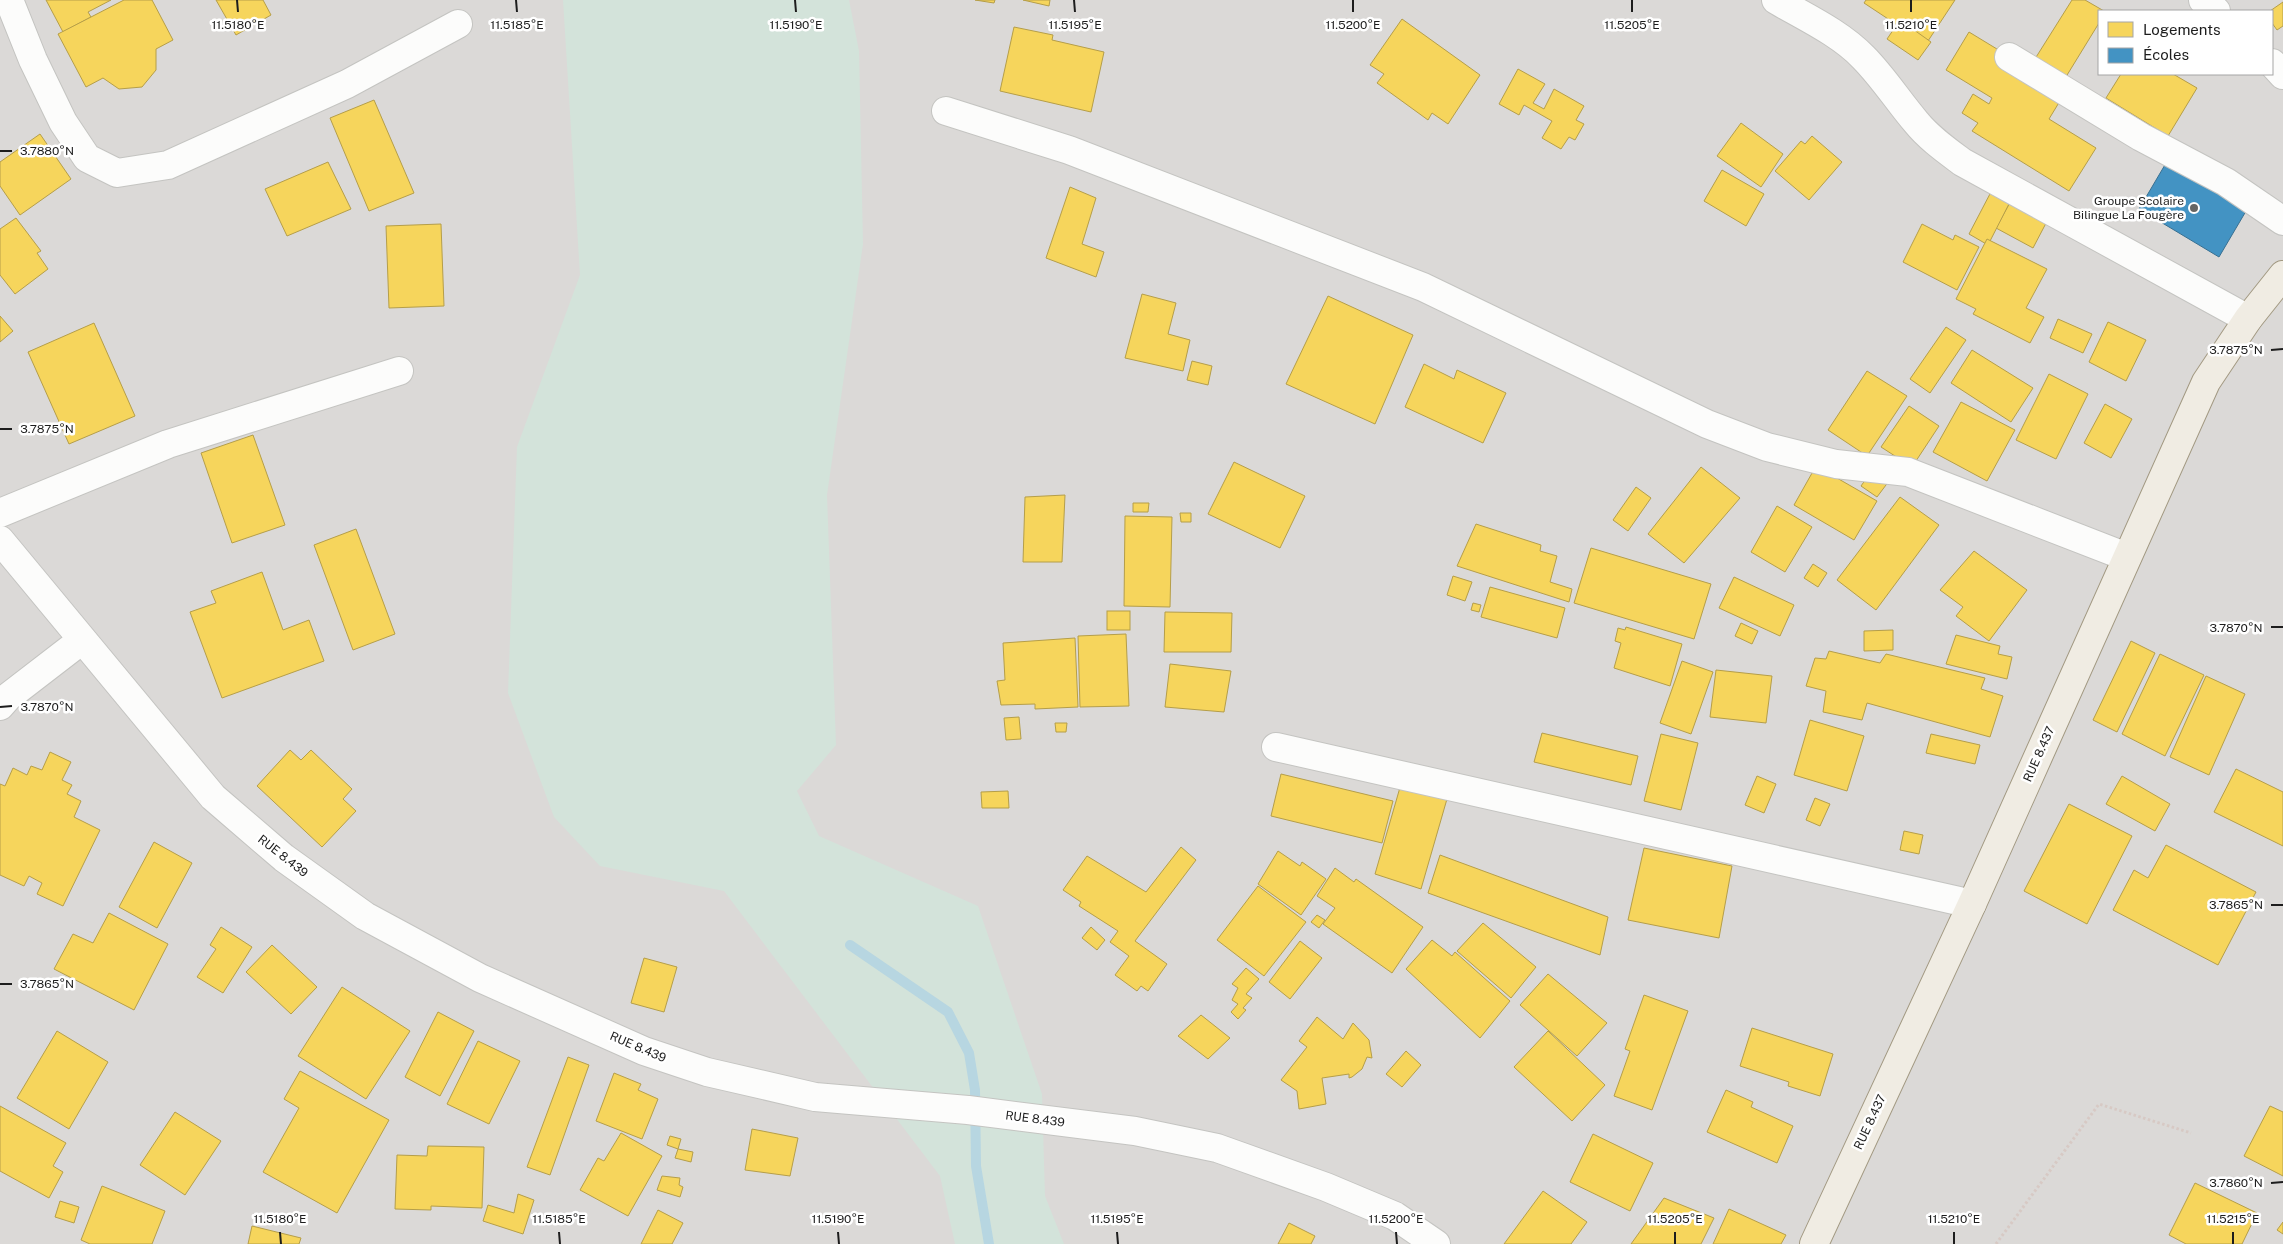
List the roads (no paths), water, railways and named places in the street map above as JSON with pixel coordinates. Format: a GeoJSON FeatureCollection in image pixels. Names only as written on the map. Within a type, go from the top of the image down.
{"type":"FeatureCollection","features":[{"type":"Feature","properties":{"kind":"main road","name":"RUE 8.437"},"geometry":{"type":"LineString","coordinates":[[1814,1244],[1972,904],[2206,382],[2248,319],[2283,275]]}},
{"type":"Feature","properties":{"kind":"street"},"geometry":{"type":"LineString","coordinates":[[9,0],[33,60],[63,122],[87,158],[117,174],[168,165],[347,84],[458,24]]}},
{"type":"Feature","properties":{"kind":"street"},"geometry":{"type":"LineString","coordinates":[[1776,0],[1836,36],[1862,55],[1887,83],[1916,123],[1939,145],[1962,162],[2248,319]]}},
{"type":"Feature","properties":{"kind":"street"},"geometry":{"type":"LineString","coordinates":[[2203,0],[2215,10]]}},
{"type":"Feature","properties":{"kind":"street"},"geometry":{"type":"LineString","coordinates":[[2009,57],[2141,137],[2226,182],[2283,221]]}},
{"type":"Feature","properties":{"kind":"street"},"geometry":{"type":"LineString","coordinates":[[2273,64],[2283,75]]}},
{"type":"Feature","properties":{"kind":"street"},"geometry":{"type":"LineString","coordinates":[[946,111],[1078,153],[1423,287],[1707,424],[1768,447],[1836,464],[1908,472],[2127,557]]}},
{"type":"Feature","properties":{"kind":"street"},"geometry":{"type":"LineString","coordinates":[[0,513],[168,444],[399,371]]}},
{"type":"Feature","properties":{"kind":"street","name":"RUE 8.439"},"geometry":{"type":"LineString","coordinates":[[0,540],[213,797],[284,858],[365,916],[472,974],[644,1051],[707,1072],[815,1097],[968,1110],[1135,1131],[1218,1148],[1326,1187],[1395,1216],[1436,1244]]}},
{"type":"Feature","properties":{"kind":"street"},"geometry":{"type":"LineString","coordinates":[[0,706],[8,697],[82,640]]}},
{"type":"Feature","properties":{"kind":"street"},"geometry":{"type":"LineString","coordinates":[[1276,747],[1972,904]]}},
{"type":"Feature","properties":{"kind":"waterway"},"geometry":{"type":"LineString","coordinates":[[850,945],[948,1012],[969,1053],[975,1090],[976,1166],[989,1244]]}},
{"type":"Feature","properties":{"kind":"place","name":"Groupe Scolaire Bilingue La Fougère"},"geometry":{"type":"Point","coordinates":[2194,208]}}]}
